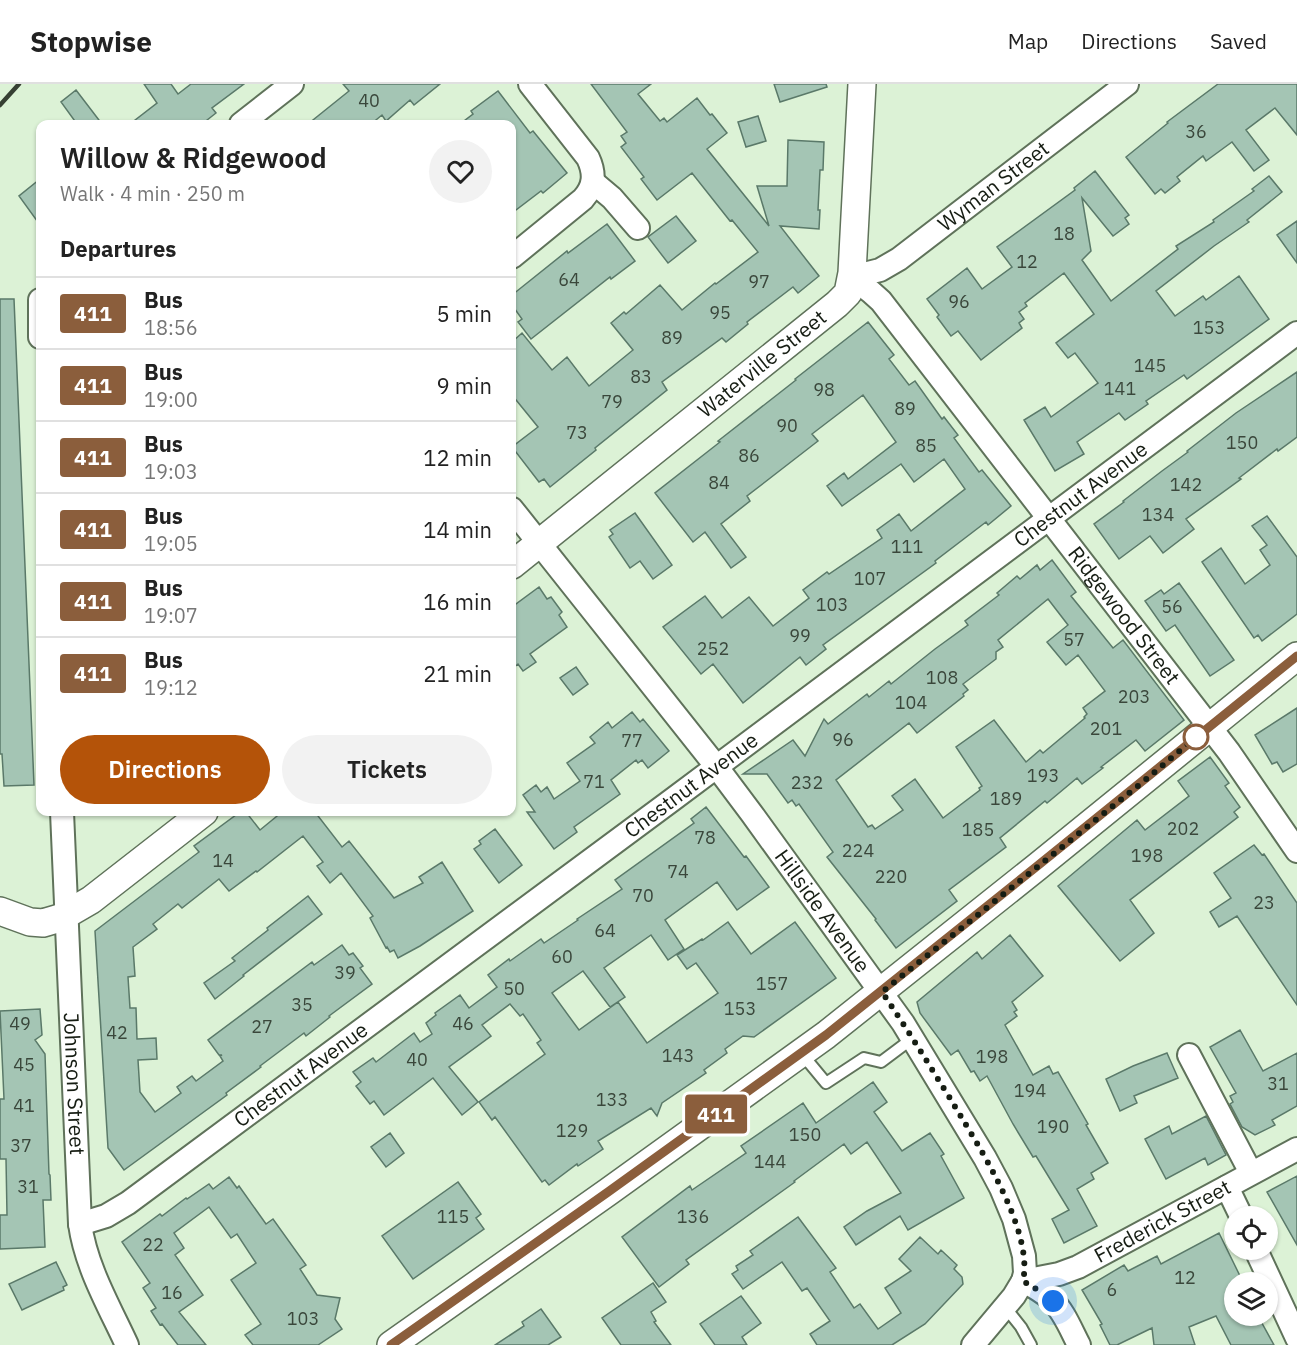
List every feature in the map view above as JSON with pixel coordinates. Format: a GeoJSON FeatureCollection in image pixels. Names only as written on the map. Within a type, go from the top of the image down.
{"type":"FeatureCollection","features":[{"type":"Feature","properties":{"kind":"street"},"geometry":{"type":"LineString","coordinates":[[246,120],[292,84]]}},
{"type":"Feature","properties":{"kind":"street"},"geometry":{"type":"LineString","coordinates":[[516,254],[583,199],[590,190],[594,174],[588,158],[530,84]]}},
{"type":"Feature","properties":{"kind":"street","name":"Waterville Street"},"geometry":{"type":"LineString","coordinates":[[516,562],[848,293],[852,277],[862,84]]}},
{"type":"Feature","properties":{"kind":"street","name":"Wyman Street"},"geometry":{"type":"LineString","coordinates":[[852,277],[880,270],[899,259],[1127,84]]}},
{"type":"Feature","properties":{"kind":"street"},"geometry":{"type":"LineString","coordinates":[[593,182],[612,198],[638,228]]}},
{"type":"Feature","properties":{"kind":"street","name":"Ridgewood Street"},"geometry":{"type":"LineString","coordinates":[[852,277],[871,291],[881,302],[1235,760],[1297,851]]}},
{"type":"Feature","properties":{"kind":"street","name":"Chestnut Avenue"},"geometry":{"type":"LineString","coordinates":[[80,1224],[106,1216],[128,1203],[1297,333]]}},
{"type":"Feature","properties":{"kind":"street","name":"Hillside Avenue"},"geometry":{"type":"LineString","coordinates":[[516,514],[716,766],[882,992],[913,1038],[986,1158],[1001,1188],[1022,1246],[1025,1265],[1023,1281]]}},
{"type":"Feature","properties":{"kind":"street"},"geometry":{"type":"LineString","coordinates":[[391,1345],[618,1185],[882,992],[1297,656]]}},
{"type":"Feature","properties":{"kind":"street","name":"Johnson Street"},"geometry":{"type":"LineString","coordinates":[[62,816],[80,1224],[88,1258],[127,1345]]}},
{"type":"Feature","properties":{"kind":"street"},"geometry":{"type":"LineString","coordinates":[[0,911],[37,923],[52,921],[67,915],[109,887],[199,816]]}},
{"type":"Feature","properties":{"kind":"street"},"geometry":{"type":"LineString","coordinates":[[1189,1055],[1251,1173]]}},
{"type":"Feature","properties":{"kind":"street","name":"Frederick Street"},"geometry":{"type":"LineString","coordinates":[[1023,1281],[1059,1274],[1078,1267],[1297,1149]]}},
{"type":"Feature","properties":{"kind":"street"},"geometry":{"type":"LineString","coordinates":[[1227,1186],[1236,1206]]}},
{"type":"Feature","properties":{"kind":"street"},"geometry":{"type":"LineString","coordinates":[[1261,1260],[1297,1338]]}},
{"type":"Feature","properties":{"kind":"street"},"geometry":{"type":"LineString","coordinates":[[972,1345],[1014,1296],[1023,1281],[1046,1295],[1058,1307],[1079,1345]]}},
{"type":"Feature","properties":{"kind":"lane"},"geometry":{"type":"LineString","coordinates":[[801,1053],[826,1083],[864,1058],[881,1062],[913,1038]]}},
{"type":"Feature","properties":{"kind":"lane"},"geometry":{"type":"LineString","coordinates":[[1005,1307],[1031,1345]]}},
{"type":"Feature","properties":{"kind":"building"},"geometry":{"type":"Polygon","coordinates":[[[144,84],[171,84],[178,94],[191,84],[244,84],[212,108],[216,113],[207,120],[135,120],[157,103],[144,84]]]}},
{"type":"Feature","properties":{"kind":"building"},"geometry":{"type":"Polygon","coordinates":[[[343,84],[440,84],[414,105],[410,100],[387,120],[382,115],[376,120],[313,120],[349,91],[343,84]]]}},
{"type":"Feature","properties":{"kind":"building"},"geometry":{"type":"Polygon","coordinates":[[[591,84],[651,84],[638,94],[660,121],[664,118],[667,122],[697,98],[727,133],[707,149],[769,226],[757,186],[787,186],[788,140],[824,142],[823,170],[820,170],[819,229],[780,226],[819,276],[798,293],[793,287],[747,322],[748,324],[726,342],[722,338],[662,382],[667,390],[550,487],[544,479],[539,482],[516,452],[516,444],[538,427],[516,400],[516,338],[522,333],[552,370],[567,357],[589,386],[633,350],[611,323],[624,312],[626,314],[660,285],[682,310],[758,252],[692,173],[657,200],[641,179],[644,177],[621,147],[626,143],[621,136],[627,132],[591,84]]]}},
{"type":"Feature","properties":{"kind":"building"},"geometry":{"type":"Polygon","coordinates":[[[774,84],[826,84],[827,87],[780,102],[774,84]]]}},
{"type":"Feature","properties":{"kind":"building"},"geometry":{"type":"Polygon","coordinates":[[[1218,84],[1297,84],[1297,135],[1275,108],[1246,130],[1269,160],[1254,171],[1232,142],[1206,161],[1203,156],[1177,177],[1180,181],[1165,193],[1161,189],[1155,194],[1126,157],[1167,122],[1218,84]]]}},
{"type":"Feature","properties":{"kind":"building"},"geometry":{"type":"Polygon","coordinates":[[[76,90],[99,120],[74,120],[61,102],[76,90]]]}},
{"type":"Feature","properties":{"kind":"building"},"geometry":{"type":"Polygon","coordinates":[[[498,91],[530,133],[533,131],[567,173],[543,193],[541,191],[516,210],[516,120],[465,120],[473,114],[471,111],[498,91]]]}},
{"type":"Feature","properties":{"kind":"building"},"geometry":{"type":"Polygon","coordinates":[[[758,116],[766,141],[746,147],[738,122],[758,116]]]}},
{"type":"Feature","properties":{"kind":"building"},"geometry":{"type":"Polygon","coordinates":[[[1095,171],[1129,215],[1125,218],[1129,224],[1113,236],[1082,198],[1091,251],[1082,260],[1111,301],[1178,249],[1176,246],[1214,222],[1213,220],[1254,191],[1252,189],[1269,176],[1282,192],[1247,220],[1249,222],[1156,291],[1175,316],[1203,296],[1206,300],[1239,276],[1269,319],[1187,379],[1184,375],[1146,401],[1148,404],[1125,420],[1119,413],[1077,442],[1084,454],[1055,471],[1024,420],[1045,407],[1051,417],[1098,383],[1075,353],[1068,358],[1056,343],[1094,314],[1064,273],[1025,303],[1027,306],[1019,312],[1024,319],[1019,323],[1022,328],[981,360],[958,331],[951,336],[927,299],[967,268],[982,289],[1012,267],[997,247],[1075,190],[1074,188],[1095,171]]]}},
{"type":"Feature","properties":{"kind":"building"},"geometry":{"type":"Polygon","coordinates":[[[36,182],[36,219],[19,196],[36,182]]]}},
{"type":"Feature","properties":{"kind":"building"},"geometry":{"type":"Polygon","coordinates":[[[676,216],[696,241],[668,263],[648,237],[676,216]]]}},
{"type":"Feature","properties":{"kind":"building"},"geometry":{"type":"Polygon","coordinates":[[[1297,221],[1297,263],[1277,235],[1297,221]]]}},
{"type":"Feature","properties":{"kind":"building"},"geometry":{"type":"Polygon","coordinates":[[[607,224],[635,261],[611,279],[610,277],[531,339],[518,322],[522,319],[516,311],[516,292],[567,251],[568,253],[607,224]]]}},
{"type":"Feature","properties":{"kind":"building"},"geometry":{"type":"Polygon","coordinates":[[[0,299],[14,299],[34,785],[4,786],[2,754],[0,754],[0,299]]]}},
{"type":"Feature","properties":{"kind":"building"},"geometry":{"type":"Polygon","coordinates":[[[868,322],[894,355],[889,359],[909,385],[915,381],[942,419],[944,417],[958,435],[954,438],[979,472],[982,470],[1011,506],[988,525],[986,522],[935,561],[936,563],[823,645],[826,649],[806,665],[800,657],[743,703],[713,664],[701,674],[663,627],[705,596],[722,618],[749,597],[773,626],[809,598],[803,590],[827,572],[829,574],[882,538],[877,530],[899,514],[911,531],[965,489],[944,459],[914,482],[901,464],[842,506],[827,486],[844,473],[848,479],[896,442],[863,395],[812,434],[818,441],[747,496],[750,501],[721,524],[746,557],[731,568],[705,532],[693,542],[655,493],[868,322]]]}},
{"type":"Feature","properties":{"kind":"building"},"geometry":{"type":"Polygon","coordinates":[[[1297,372],[1297,437],[1278,451],[1277,449],[1239,478],[1241,479],[1186,519],[1194,529],[1163,553],[1150,536],[1119,559],[1094,524],[1236,413],[1297,372]]]}},
{"type":"Feature","properties":{"kind":"building"},"geometry":{"type":"Polygon","coordinates":[[[635,513],[672,565],[653,579],[640,561],[630,568],[609,537],[613,534],[610,530],[635,513]]]}},
{"type":"Feature","properties":{"kind":"building"},"geometry":{"type":"Polygon","coordinates":[[[1267,516],[1297,557],[1297,614],[1262,641],[1258,635],[1254,638],[1202,562],[1221,548],[1245,584],[1270,565],[1260,550],[1267,545],[1252,526],[1267,516]]]}},
{"type":"Feature","properties":{"kind":"building"},"geometry":{"type":"Polygon","coordinates":[[[1052,560],[1076,592],[1071,596],[1113,648],[1123,640],[1184,720],[1145,751],[1136,740],[1082,784],[1077,778],[1047,803],[1045,801],[1000,838],[1006,847],[949,890],[957,901],[896,948],[827,857],[833,852],[799,804],[796,806],[792,800],[788,803],[767,774],[743,774],[793,740],[805,756],[824,719],[828,724],[867,694],[869,697],[889,681],[891,684],[968,625],[965,621],[999,595],[997,593],[1017,576],[1020,579],[1037,565],[1040,570],[1052,560]],[[1048,599],[998,640],[1003,647],[996,652],[996,659],[963,684],[968,690],[963,694],[964,696],[917,733],[909,723],[836,780],[868,827],[872,825],[875,829],[903,810],[892,796],[915,779],[943,818],[980,790],[982,786],[956,747],[994,720],[1026,762],[1040,750],[1043,753],[1085,718],[1087,714],[1083,708],[1105,691],[1078,655],[1066,665],[1047,642],[1068,625],[1048,599]]]}},
{"type":"Feature","properties":{"kind":"building"},"geometry":{"type":"Polygon","coordinates":[[[1179,583],[1234,660],[1210,676],[1175,625],[1166,631],[1145,601],[1161,590],[1164,594],[1179,583]]]}},
{"type":"Feature","properties":{"kind":"building"},"geometry":{"type":"Polygon","coordinates":[[[539,587],[547,599],[551,597],[562,612],[559,615],[567,627],[530,654],[536,662],[523,671],[518,664],[516,666],[516,604],[539,587]]]}},
{"type":"Feature","properties":{"kind":"building"},"geometry":{"type":"Polygon","coordinates":[[[576,667],[588,684],[573,695],[560,678],[576,667]]]}},
{"type":"Feature","properties":{"kind":"building"},"geometry":{"type":"Polygon","coordinates":[[[1297,708],[1297,764],[1283,772],[1277,762],[1272,764],[1255,735],[1297,708]]]}},
{"type":"Feature","properties":{"kind":"building"},"geometry":{"type":"Polygon","coordinates":[[[632,712],[640,722],[643,719],[669,751],[648,768],[642,760],[638,763],[636,760],[611,780],[620,794],[574,827],[577,832],[554,849],[527,812],[535,812],[523,795],[536,785],[541,792],[547,787],[554,799],[580,781],[567,763],[595,743],[590,737],[608,722],[612,728],[632,712]]]}},
{"type":"Feature","properties":{"kind":"building"},"geometry":{"type":"Polygon","coordinates":[[[1210,757],[1229,783],[1225,786],[1240,807],[1234,812],[1238,817],[1130,900],[1154,933],[1120,961],[1058,886],[1137,820],[1145,830],[1189,796],[1178,781],[1210,757]]]}},
{"type":"Feature","properties":{"kind":"building"},"geometry":{"type":"Polygon","coordinates":[[[706,807],[769,887],[737,910],[717,882],[665,920],[684,949],[668,960],[651,935],[604,968],[625,997],[610,1007],[583,971],[552,993],[579,1030],[618,1002],[647,1043],[718,993],[696,963],[687,969],[677,955],[728,922],[751,954],[795,922],[836,978],[754,1037],[743,1036],[725,1049],[727,1053],[704,1070],[706,1073],[662,1103],[657,1116],[651,1108],[598,1141],[603,1149],[578,1166],[577,1164],[549,1185],[545,1180],[542,1182],[495,1117],[492,1120],[479,1102],[545,1054],[537,1043],[541,1040],[523,1014],[520,1016],[510,1004],[482,1025],[491,1036],[449,1067],[478,1102],[462,1115],[433,1078],[384,1115],[374,1101],[370,1104],[356,1086],[361,1082],[353,1072],[373,1058],[376,1062],[414,1033],[420,1042],[432,1034],[426,1023],[436,1015],[435,1013],[460,995],[469,1008],[497,987],[488,975],[541,939],[544,943],[622,889],[615,880],[694,823],[691,819],[706,807]]]}},
{"type":"Feature","properties":{"kind":"building"},"geometry":{"type":"Polygon","coordinates":[[[235,816],[249,816],[260,830],[277,816],[318,816],[342,847],[349,841],[394,898],[423,883],[419,877],[442,862],[473,911],[398,958],[394,950],[390,952],[386,948],[370,918],[373,916],[341,873],[330,883],[317,866],[323,862],[303,836],[229,891],[219,879],[182,908],[178,904],[153,924],[157,929],[133,947],[135,976],[128,977],[130,1008],[136,1008],[137,1039],[156,1038],[157,1059],[138,1060],[140,1092],[155,1112],[181,1093],[177,1087],[192,1076],[196,1081],[223,1061],[220,1056],[222,1055],[219,1055],[208,1040],[312,962],[314,965],[342,945],[349,955],[353,953],[363,966],[360,968],[372,984],[306,1036],[304,1033],[226,1093],[227,1095],[124,1170],[108,1148],[95,931],[199,852],[194,846],[235,816]]]}},
{"type":"Feature","properties":{"kind":"building"},"geometry":{"type":"Polygon","coordinates":[[[495,829],[522,865],[499,883],[474,849],[481,844],[479,841],[495,829]]]}},
{"type":"Feature","properties":{"kind":"building"},"geometry":{"type":"Polygon","coordinates":[[[1254,845],[1262,855],[1264,854],[1297,903],[1297,1005],[1237,916],[1219,927],[1210,912],[1231,898],[1214,873],[1254,845]]]}},
{"type":"Feature","properties":{"kind":"building"},"geometry":{"type":"Polygon","coordinates":[[[308,896],[322,914],[215,999],[204,983],[235,961],[232,958],[308,896]]]}},
{"type":"Feature","properties":{"kind":"building"},"geometry":{"type":"Polygon","coordinates":[[[1010,935],[1043,976],[1012,1002],[1017,1010],[1014,1012],[1017,1016],[1005,1025],[1033,1075],[1049,1066],[1053,1074],[1058,1072],[1108,1163],[1091,1173],[1094,1179],[1077,1189],[1097,1226],[1064,1243],[1052,1219],[1069,1210],[1036,1156],[1033,1157],[987,1076],[980,1081],[974,1071],[971,1072],[958,1050],[951,1055],[920,1013],[917,1002],[977,952],[982,959],[1010,935]]]}},
{"type":"Feature","properties":{"kind":"building"},"geometry":{"type":"Polygon","coordinates":[[[40,1009],[42,1035],[35,1040],[45,1054],[51,1200],[43,1200],[45,1247],[0,1249],[0,1215],[7,1215],[6,1159],[0,1159],[0,1099],[4,1099],[0,1011],[40,1009]]]}},
{"type":"Feature","properties":{"kind":"building"},"geometry":{"type":"Polygon","coordinates":[[[1240,1030],[1263,1071],[1297,1053],[1297,1106],[1272,1120],[1275,1125],[1255,1135],[1242,1127],[1230,1104],[1233,1102],[1230,1096],[1236,1093],[1210,1047],[1240,1030]]]}},
{"type":"Feature","properties":{"kind":"building"},"geometry":{"type":"Polygon","coordinates":[[[1167,1053],[1178,1078],[1134,1096],[1137,1103],[1120,1111],[1106,1079],[1167,1053]]]}},
{"type":"Feature","properties":{"kind":"building"},"geometry":{"type":"Polygon","coordinates":[[[873,1082],[887,1102],[874,1112],[902,1151],[930,1133],[944,1154],[941,1156],[964,1198],[908,1230],[900,1216],[856,1245],[844,1227],[867,1211],[901,1193],[867,1142],[851,1154],[844,1144],[686,1260],[689,1264],[659,1287],[622,1237],[690,1186],[692,1190],[746,1153],[741,1146],[803,1103],[816,1123],[873,1082]]]}},
{"type":"Feature","properties":{"kind":"building"},"geometry":{"type":"Polygon","coordinates":[[[1206,1116],[1226,1155],[1208,1165],[1205,1158],[1166,1179],[1145,1139],[1169,1126],[1172,1134],[1206,1116]]]}},
{"type":"Feature","properties":{"kind":"building"},"geometry":{"type":"Polygon","coordinates":[[[390,1133],[404,1153],[386,1167],[371,1147],[390,1133]]]}},
{"type":"Feature","properties":{"kind":"building"},"geometry":{"type":"Polygon","coordinates":[[[1297,1176],[1297,1245],[1278,1211],[1278,1206],[1275,1206],[1267,1192],[1297,1176]]]}},
{"type":"Feature","properties":{"kind":"building"},"geometry":{"type":"Polygon","coordinates":[[[229,1177],[237,1188],[239,1186],[266,1224],[273,1219],[306,1265],[300,1269],[317,1295],[340,1298],[335,1319],[342,1329],[318,1345],[253,1345],[245,1335],[261,1324],[231,1280],[256,1263],[237,1234],[231,1238],[209,1207],[174,1233],[184,1248],[175,1255],[203,1295],[179,1312],[206,1345],[178,1345],[151,1311],[156,1308],[143,1288],[150,1283],[122,1242],[160,1214],[162,1216],[209,1184],[213,1189],[229,1177]]]}},
{"type":"Feature","properties":{"kind":"building"},"geometry":{"type":"Polygon","coordinates":[[[458,1182],[481,1214],[476,1218],[484,1229],[413,1279],[382,1236],[458,1182]]]}},
{"type":"Feature","properties":{"kind":"building"},"geometry":{"type":"Polygon","coordinates":[[[798,1217],[836,1268],[830,1272],[854,1308],[860,1304],[878,1329],[901,1313],[885,1288],[911,1271],[899,1259],[920,1237],[938,1254],[941,1250],[957,1265],[954,1269],[962,1277],[963,1284],[925,1324],[892,1345],[817,1345],[810,1334],[830,1321],[807,1288],[802,1291],[782,1262],[743,1289],[732,1274],[738,1270],[736,1266],[753,1255],[750,1251],[798,1217]]]}},
{"type":"Feature","properties":{"kind":"building"},"geometry":{"type":"Polygon","coordinates":[[[1219,1233],[1224,1243],[1224,1260],[1232,1260],[1238,1272],[1224,1272],[1224,1326],[1264,1326],[1274,1345],[1231,1345],[1216,1316],[1189,1327],[1195,1345],[1154,1345],[1152,1328],[1117,1345],[1110,1345],[1100,1325],[1102,1324],[1082,1290],[1124,1265],[1128,1271],[1157,1256],[1161,1264],[1219,1233]]]}},
{"type":"Feature","properties":{"kind":"building"},"geometry":{"type":"Polygon","coordinates":[[[56,1262],[67,1285],[63,1287],[64,1290],[22,1310],[9,1284],[56,1262]]]}},
{"type":"Feature","properties":{"kind":"building"},"geometry":{"type":"Polygon","coordinates":[[[653,1283],[666,1302],[651,1312],[656,1321],[654,1322],[671,1345],[621,1345],[602,1318],[653,1283]]]}},
{"type":"Feature","properties":{"kind":"building"},"geometry":{"type":"Polygon","coordinates":[[[741,1296],[761,1323],[742,1337],[747,1345],[715,1345],[700,1324],[741,1296]]]}},
{"type":"Feature","properties":{"kind":"building"},"geometry":{"type":"Polygon","coordinates":[[[541,1309],[561,1337],[548,1345],[495,1345],[524,1326],[522,1322],[541,1309]]]}},
{"type":"Feature","properties":{"kind":"railway"},"geometry":{"type":"LineString","coordinates":[[0,105],[19,84]]}},
{"type":"Feature","properties":{"kind":"bus line","name":"411"},"geometry":{"type":"LineString","coordinates":[[391,1345],[826,1035],[1297,656]]}},
{"type":"Feature","properties":{"kind":"route"},"geometry":{"type":"LineString","coordinates":[[1053,1301],[1023,1281],[1024,1256],[1007,1202],[994,1173],[913,1038],[882,992],[1196,737]]}}]}
